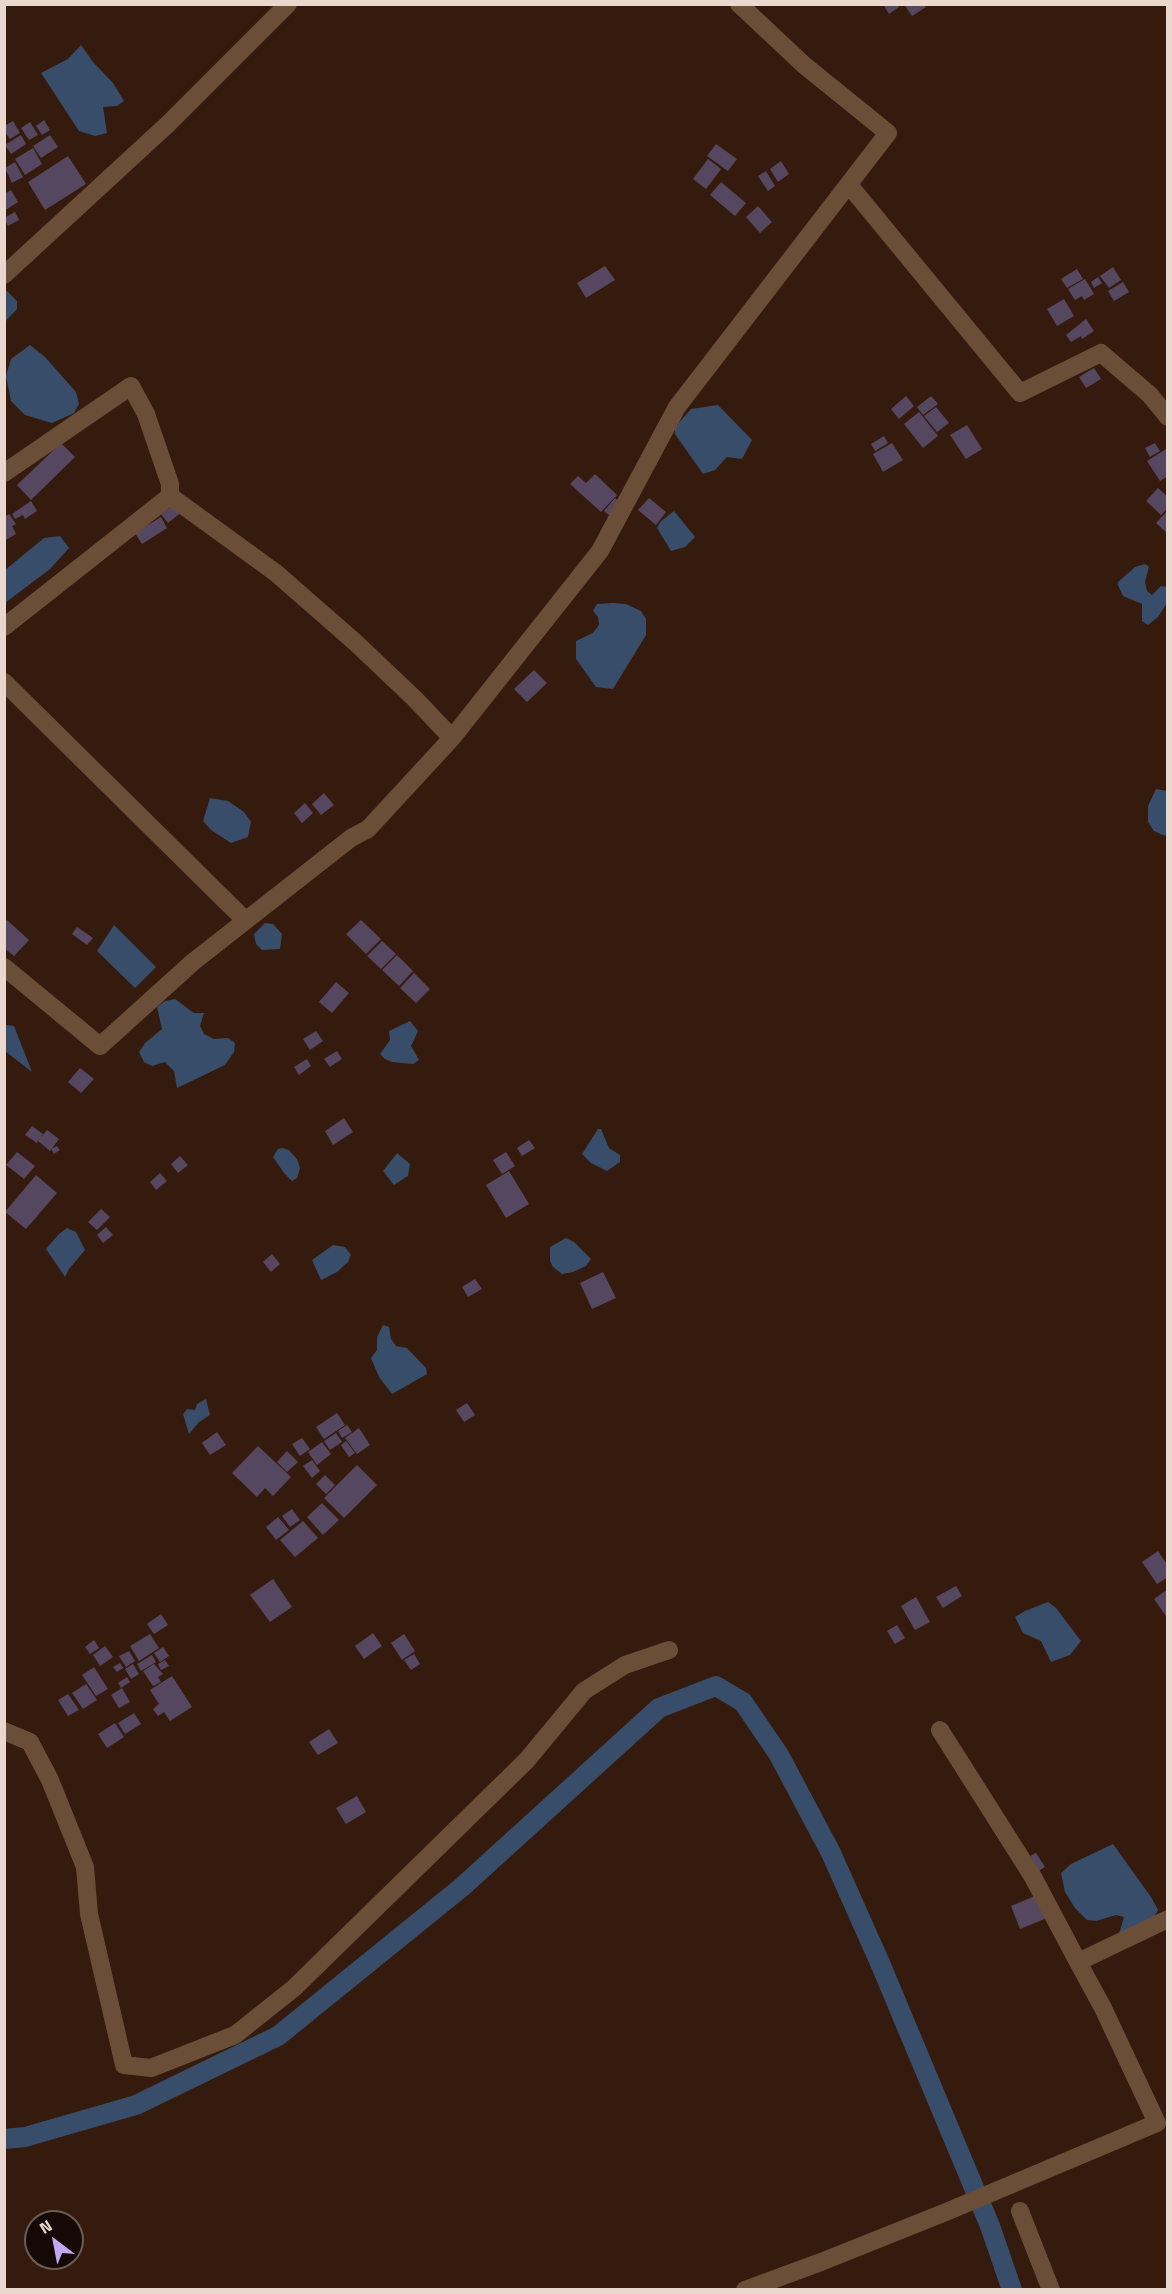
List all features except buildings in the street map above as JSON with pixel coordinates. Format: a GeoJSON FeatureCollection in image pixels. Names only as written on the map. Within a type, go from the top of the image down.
{"type":"FeatureCollection","features":[{"type":"Feature","properties":{"kind":"street"},"geometry":{"type":"LineString","coordinates":[[4,275],[168,124],[288,4]]}},
{"type":"Feature","properties":{"kind":"street"},"geometry":{"type":"LineString","coordinates":[[4,967],[100,1046],[193,962],[351,838],[368,829],[452,738],[600,551],[677,407],[888,133],[804,65],[739,4]]}},
{"type":"Feature","properties":{"kind":"street"},"geometry":{"type":"LineString","coordinates":[[849,185],[1020,393],[1101,353],[1150,395],[1167,417]]}},
{"type":"Feature","properties":{"kind":"street"},"geometry":{"type":"LineString","coordinates":[[4,473],[131,386],[147,414],[170,483],[170,496]]}},
{"type":"Feature","properties":{"kind":"street"},"geometry":{"type":"LineString","coordinates":[[170,496],[276,573],[356,643],[452,738]]}},
{"type":"Feature","properties":{"kind":"street"},"geometry":{"type":"LineString","coordinates":[[4,627],[170,496]]}},
{"type":"Feature","properties":{"kind":"street"},"geometry":{"type":"LineString","coordinates":[[4,682],[245,920]]}},
{"type":"Feature","properties":{"kind":"street"},"geometry":{"type":"LineString","coordinates":[[4,1731],[30,1742],[50,1780],[85,1867],[89,1914],[124,2065],[151,2068],[235,2035],[294,1988],[527,1760],[584,1691],[625,1665],[669,1650]]}},
{"type":"Feature","properties":{"kind":"street"},"geometry":{"type":"LineString","coordinates":[[745,2289],[821,2262],[1162,2124],[1033,1877],[940,1730]]}},
{"type":"Feature","properties":{"kind":"street"},"geometry":{"type":"LineString","coordinates":[[1078,1962],[1167,1919]]}},
{"type":"Feature","properties":{"kind":"street"},"geometry":{"type":"LineString","coordinates":[[1020,2211],[1051,2289]]}},
{"type":"Feature","properties":{"kind":"water"},"geometry":{"type":"Polygon","coordinates":[[[81,45],[113,83],[124,101],[117,106],[103,107],[107,133],[95,136],[79,131],[41,73],[68,59],[81,45]]]}},
{"type":"Feature","properties":{"kind":"water"},"geometry":{"type":"Polygon","coordinates":[[[5,289],[17,301],[17,309],[5,322],[5,289]]]}},
{"type":"Feature","properties":{"kind":"water"},"geometry":{"type":"Polygon","coordinates":[[[30,345],[45,357],[76,392],[79,404],[74,413],[52,423],[25,415],[11,401],[6,376],[11,359],[30,345]]]}},
{"type":"Feature","properties":{"kind":"water"},"geometry":{"type":"Polygon","coordinates":[[[718,405],[752,440],[742,459],[727,457],[715,470],[703,474],[675,434],[675,427],[691,409],[718,405]]]}},
{"type":"Feature","properties":{"kind":"water"},"geometry":{"type":"Polygon","coordinates":[[[674,511],[695,537],[685,547],[671,551],[657,528],[660,522],[674,511]]]}},
{"type":"Feature","properties":{"kind":"water"},"geometry":{"type":"Polygon","coordinates":[[[60,536],[69,548],[50,569],[5,603],[5,570],[44,538],[60,536]]]}},
{"type":"Feature","properties":{"kind":"water"},"geometry":{"type":"Polygon","coordinates":[[[1145,564],[1149,567],[1145,582],[1147,591],[1152,595],[1161,586],[1168,587],[1167,603],[1158,617],[1148,625],[1142,621],[1142,604],[1123,596],[1118,585],[1118,582],[1135,567],[1145,564]]]}},
{"type":"Feature","properties":{"kind":"water"},"geometry":{"type":"Polygon","coordinates":[[[597,604],[626,604],[641,611],[646,619],[646,635],[613,689],[596,687],[576,659],[576,641],[593,633],[599,625],[598,617],[593,611],[597,604]]]}},
{"type":"Feature","properties":{"kind":"water"},"geometry":{"type":"Polygon","coordinates":[[[1156,789],[1167,791],[1167,832],[1165,836],[1154,831],[1148,822],[1148,806],[1156,789]]]}},
{"type":"Feature","properties":{"kind":"water"},"geometry":{"type":"Polygon","coordinates":[[[210,798],[228,801],[244,812],[251,822],[248,837],[231,843],[211,830],[203,821],[210,798]]]}},
{"type":"Feature","properties":{"kind":"water"},"geometry":{"type":"Polygon","coordinates":[[[265,923],[273,924],[282,934],[280,949],[262,950],[256,944],[254,934],[265,923]]]}},
{"type":"Feature","properties":{"kind":"water"},"geometry":{"type":"Polygon","coordinates":[[[114,925],[156,967],[135,988],[97,951],[114,925]]]}},
{"type":"Feature","properties":{"kind":"water"},"geometry":{"type":"Polygon","coordinates":[[[175,999],[194,1013],[204,1013],[200,1026],[204,1034],[214,1039],[228,1038],[235,1043],[234,1052],[225,1065],[177,1088],[174,1071],[165,1062],[152,1066],[144,1062],[139,1052],[145,1043],[162,1029],[157,1007],[165,1001],[175,999]]]}},
{"type":"Feature","properties":{"kind":"water"},"geometry":{"type":"Polygon","coordinates":[[[410,1021],[418,1031],[411,1046],[419,1060],[413,1064],[385,1059],[380,1054],[390,1040],[389,1031],[410,1021]]]}},
{"type":"Feature","properties":{"kind":"water"},"geometry":{"type":"Polygon","coordinates":[[[5,1026],[14,1026],[32,1072],[5,1051],[5,1026]]]}},
{"type":"Feature","properties":{"kind":"water"},"geometry":{"type":"Polygon","coordinates":[[[598,1129],[601,1129],[609,1148],[620,1155],[620,1162],[607,1171],[591,1163],[582,1154],[598,1129]]]}},
{"type":"Feature","properties":{"kind":"water"},"geometry":{"type":"Polygon","coordinates":[[[278,1149],[289,1150],[297,1159],[300,1168],[297,1178],[292,1181],[273,1157],[278,1149]]]}},
{"type":"Feature","properties":{"kind":"water"},"geometry":{"type":"Polygon","coordinates":[[[397,1153],[410,1164],[408,1176],[394,1185],[383,1171],[397,1153]]]}},
{"type":"Feature","properties":{"kind":"water"},"geometry":{"type":"Polygon","coordinates":[[[67,1228],[76,1232],[85,1250],[65,1277],[46,1249],[67,1228]]]}},
{"type":"Feature","properties":{"kind":"water"},"geometry":{"type":"Polygon","coordinates":[[[566,1238],[574,1242],[591,1259],[586,1266],[562,1274],[553,1267],[550,1261],[550,1247],[566,1238]]]}},
{"type":"Feature","properties":{"kind":"water"},"geometry":{"type":"Polygon","coordinates":[[[333,1245],[345,1247],[351,1255],[348,1262],[337,1272],[321,1280],[312,1260],[333,1245]]]}},
{"type":"Feature","properties":{"kind":"water"},"geometry":{"type":"Polygon","coordinates":[[[383,1325],[389,1327],[391,1339],[396,1346],[407,1348],[426,1368],[427,1374],[392,1394],[379,1377],[371,1358],[377,1350],[377,1337],[383,1325]]]}},
{"type":"Feature","properties":{"kind":"water"},"geometry":{"type":"Polygon","coordinates":[[[206,1399],[210,1415],[199,1422],[189,1434],[183,1414],[187,1409],[195,1410],[197,1404],[206,1399]]]}},
{"type":"Feature","properties":{"kind":"water"},"geometry":{"type":"Polygon","coordinates":[[[1048,1602],[1056,1608],[1081,1641],[1070,1655],[1051,1662],[1041,1641],[1023,1633],[1015,1617],[1048,1602]]]}},
{"type":"Feature","properties":{"kind":"water"},"geometry":{"type":"Polygon","coordinates":[[[1113,1844],[1158,1910],[1154,1917],[1118,1937],[1124,1917],[1116,1915],[1096,1921],[1087,1920],[1075,1908],[1065,1892],[1061,1873],[1071,1864],[1113,1844]]]}},
{"type":"Feature","properties":{"kind":"waterway"},"geometry":{"type":"LineString","coordinates":[[4,2139],[25,2137],[136,2105],[278,2036],[462,1887],[659,1708],[716,1686],[743,1702],[779,1755],[831,1853],[880,1963],[990,2226],[1012,2290]]}}]}
